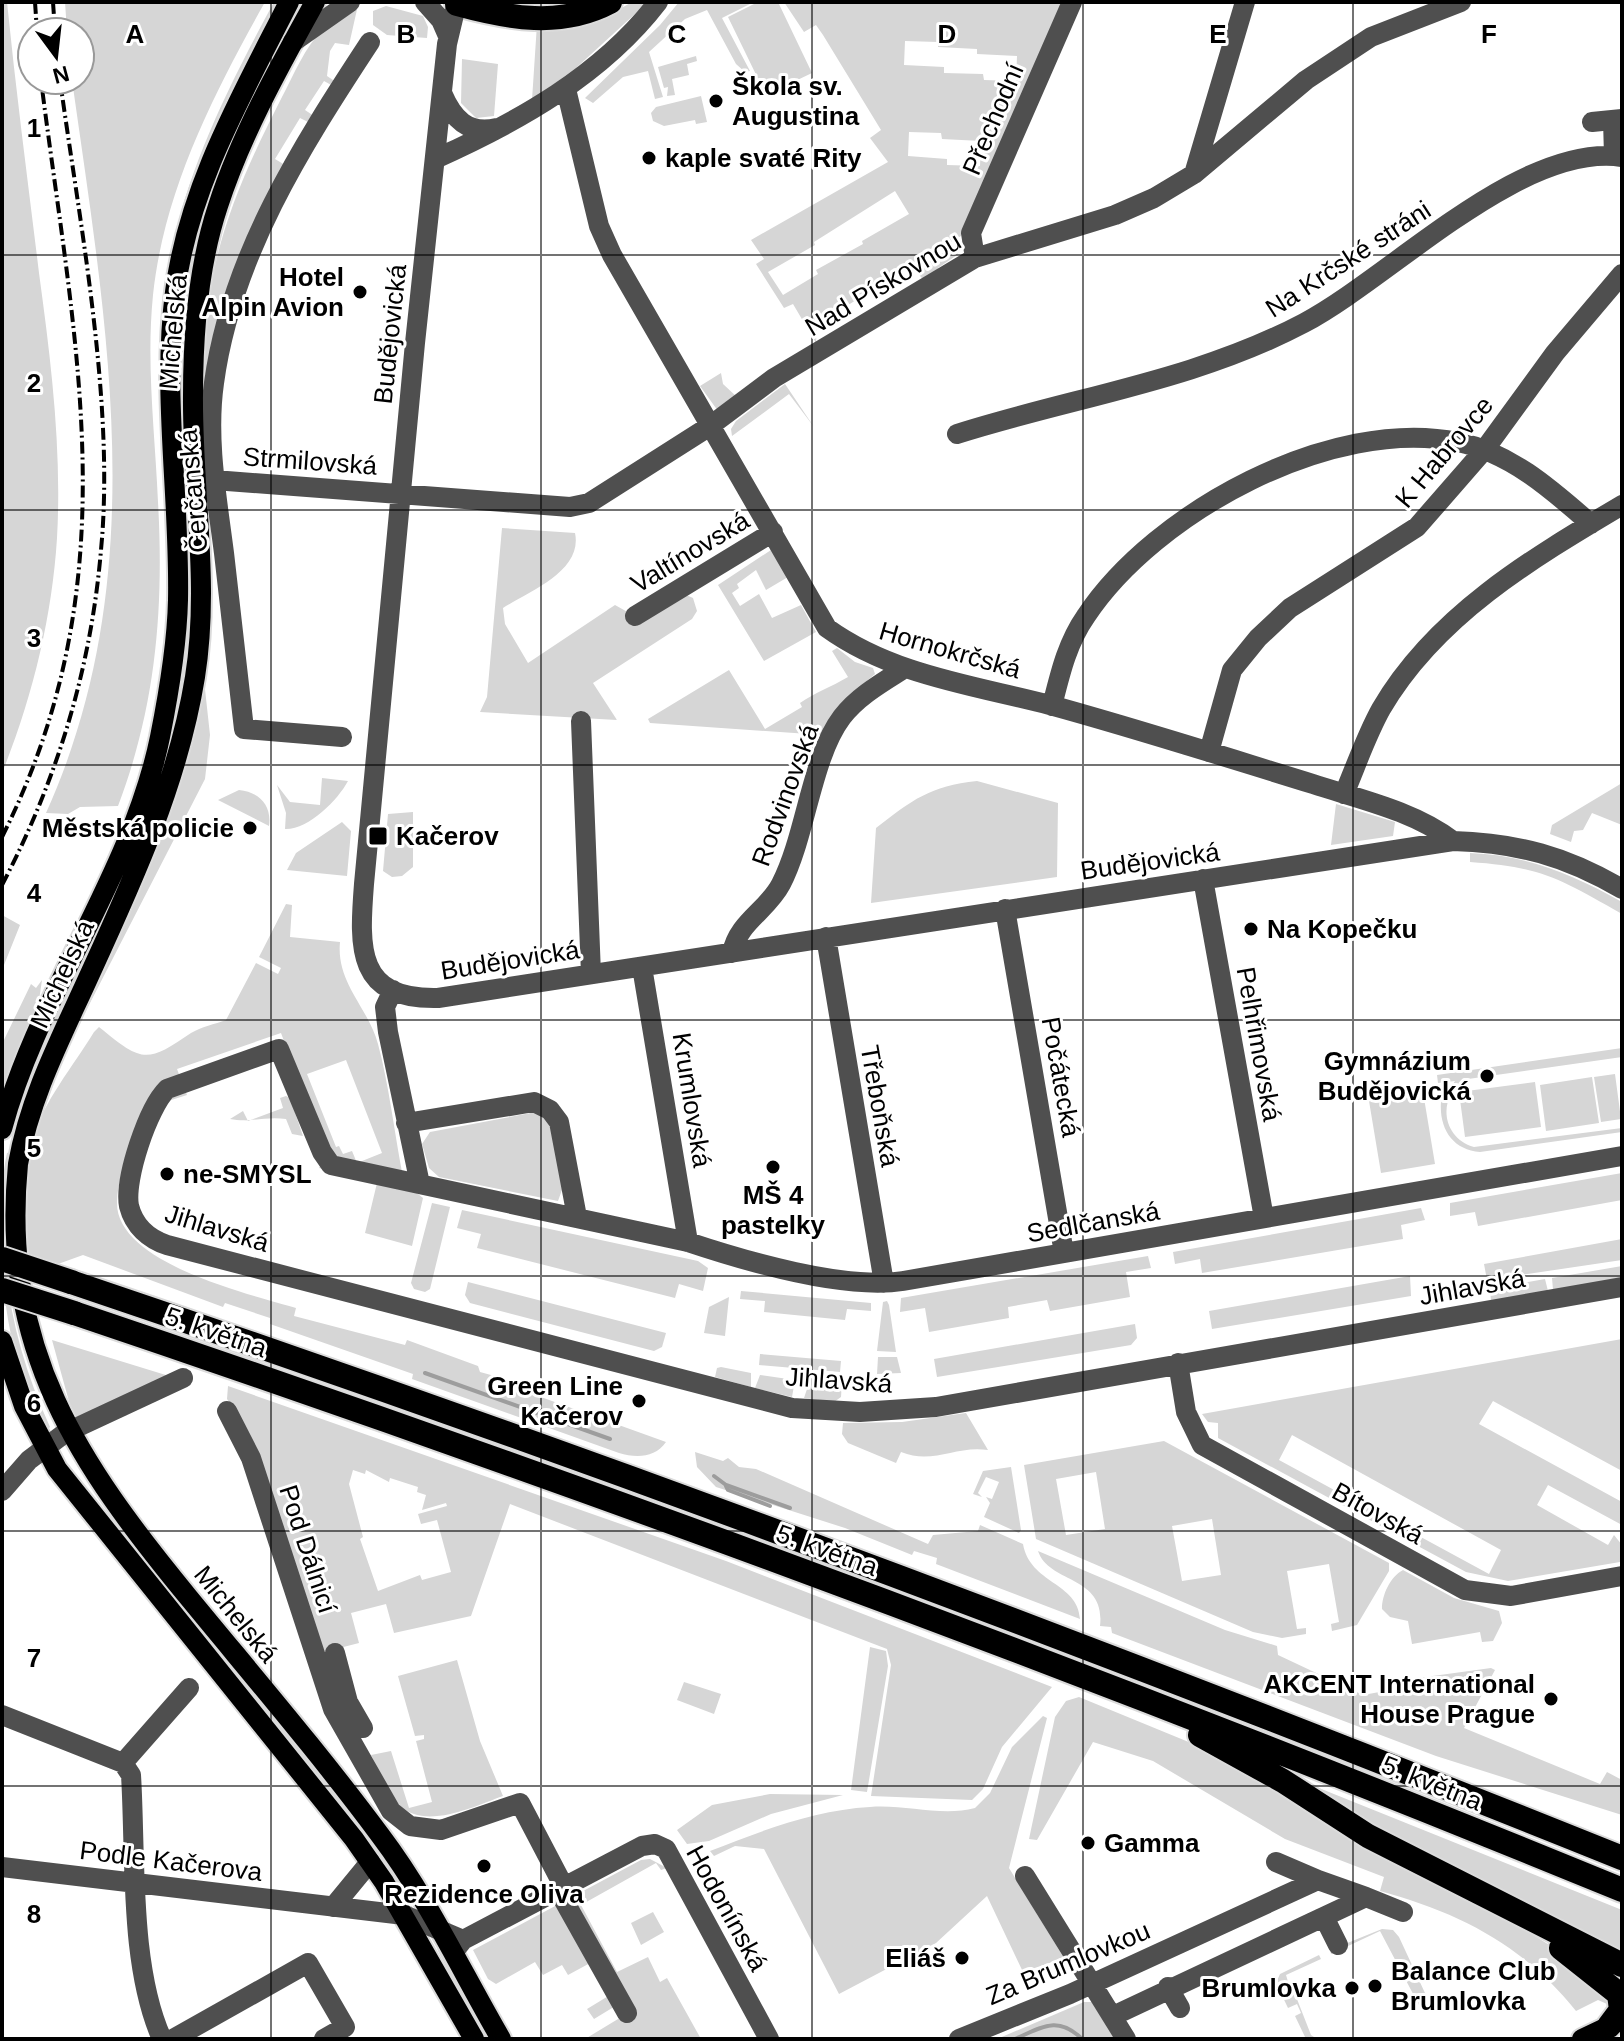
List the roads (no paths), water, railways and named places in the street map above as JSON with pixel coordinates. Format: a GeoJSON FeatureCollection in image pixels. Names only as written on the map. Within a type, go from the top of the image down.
{"type":"FeatureCollection","features":[{"type":"Feature","properties":{"kind":"highway"},"geometry":{"type":"LineString","coordinates":[[509,2],[549,5],[570,2]]}},
{"type":"Feature","properties":{"kind":"highway"},"geometry":{"type":"LineString","coordinates":[[455,3],[489,13],[542,19],[576,15],[610,2]]}},
{"type":"Feature","properties":{"kind":"highway","name":"5. května"},"geometry":{"type":"LineString","coordinates":[[2,1259],[367,1384],[872,1566],[1622,1858]]}},
{"type":"Feature","properties":{"kind":"highway","name":"5. května"},"geometry":{"type":"LineString","coordinates":[[2,1290],[681,1526],[1125,1693],[1622,1890]]}},
{"type":"Feature","properties":{"kind":"highway"},"geometry":{"type":"LineString","coordinates":[[1125,1693],[1283,1781],[1368,1836],[1622,1965]]}},
{"type":"Feature","properties":{"kind":"highway"},"geometry":{"type":"LineString","coordinates":[[1483,1895],[1614,1988],[1621,2010],[1616,2023]]}},
{"type":"Feature","properties":{"kind":"main road","name":"Michelská"},"geometry":{"type":"LineString","coordinates":[[2,1129],[23,1067],[137,810],[159,742],[172,675],[178,600],[170,349],[183,245],[210,162],[289,2]]}},
{"type":"Feature","properties":{"kind":"main road","name":"Michelská"},"geometry":{"type":"LineString","coordinates":[[315,2],[238,154],[218,206],[206,252],[195,324],[193,395],[203,596],[195,676],[181,742],[145,854],[33,1103],[16,1174],[12,1254],[20,1319],[38,1380],[65,1433],[133,1531],[377,1830],[427,1911],[445,1926],[501,2039]]}},
{"type":"Feature","properties":{"kind":"main road","name":"Michelská"},"geometry":{"type":"LineString","coordinates":[[2,1341],[18,1392],[43,1447],[69,1486],[370,1862],[404,1915],[474,2039]]}},
{"type":"Feature","properties":{"kind":"main road"},"geometry":{"type":"LineString","coordinates":[[1582,2039],[1616,2023]]}},
{"type":"Feature","properties":{"kind":"street"},"geometry":{"type":"LineString","coordinates":[[293,42],[350,2]]}},
{"type":"Feature","properties":{"kind":"street"},"geometry":{"type":"LineString","coordinates":[[425,2],[441,20],[448,36]]}},
{"type":"Feature","properties":{"kind":"street"},"geometry":{"type":"LineString","coordinates":[[435,159],[509,124],[566,89],[643,22],[658,2]]}},
{"type":"Feature","properties":{"kind":"street","name":"Přechodní"},"geometry":{"type":"LineString","coordinates":[[975,258],[971,233],[1072,2]]}},
{"type":"Feature","properties":{"kind":"street"},"geometry":{"type":"LineString","coordinates":[[1194,174],[1245,2]]}},
{"type":"Feature","properties":{"kind":"street","name":"Nad Pískovnou"},"geometry":{"type":"LineString","coordinates":[[402,494],[570,507],[589,503],[710,426],[774,378],[975,258],[1115,215],[1154,198],[1194,174],[1306,80],[1371,37],[1461,2]]}},
{"type":"Feature","properties":{"kind":"street","name":"Budějovická"},"geometry":{"type":"LineString","coordinates":[[455,3],[448,36],[435,159],[360,934],[367,963],[380,981],[393,990],[416,998],[438,998],[1453,841],[1490,842],[1530,849],[1579,864],[1622,889]]}},
{"type":"Feature","properties":{"kind":"street","name":"Čerčanská"},"geometry":{"type":"LineString","coordinates":[[342,737],[244,729],[214,480],[214,384],[231,297],[289,174],[370,42]]}},
{"type":"Feature","properties":{"kind":"street","name":"Hornokrčská"},"geometry":{"type":"LineString","coordinates":[[566,89],[599,226],[827,628],[859,651],[905,668],[1052,706],[1344,794],[1429,825],[1453,841]]}},
{"type":"Feature","properties":{"kind":"street"},"geometry":{"type":"LineString","coordinates":[[442,93],[458,120],[477,131],[509,124]]}},
{"type":"Feature","properties":{"kind":"street"},"geometry":{"type":"LineString","coordinates":[[1592,122],[1617,120],[1618,156]]}},
{"type":"Feature","properties":{"kind":"street","name":"Na Krčské stráni"},"geometry":{"type":"LineString","coordinates":[[957,434],[1180,375],[1245,351],[1306,322],[1517,181],[1556,165],[1618,156]]}},
{"type":"Feature","properties":{"kind":"street","name":"K Habrovce"},"geometry":{"type":"LineString","coordinates":[[1209,752],[1232,670],[1258,638],[1290,608],[1417,527],[1485,449],[1555,353],[1622,274]]}},
{"type":"Feature","properties":{"kind":"street"},"geometry":{"type":"LineString","coordinates":[[1052,706],[1063,660],[1084,617],[1120,570],[1155,538],[1235,487],[1284,465],[1351,445],[1405,438],[1456,442],[1485,449],[1541,481],[1591,524]]}},
{"type":"Feature","properties":{"kind":"street","name":"Strmilovská"},"geometry":{"type":"LineString","coordinates":[[214,480],[402,494]]}},
{"type":"Feature","properties":{"kind":"street"},"geometry":{"type":"LineString","coordinates":[[1344,794],[1381,710],[1430,646],[1474,601],[1622,505]]}},
{"type":"Feature","properties":{"kind":"street","name":"Valtínovská"},"geometry":{"type":"LineString","coordinates":[[635,616],[773,532]]}},
{"type":"Feature","properties":{"kind":"street","name":"Rodvinovská"},"geometry":{"type":"LineString","coordinates":[[732,953],[739,930],[775,896],[792,862],[825,752],[841,718],[868,692],[905,668]]}},
{"type":"Feature","properties":{"kind":"street"},"geometry":{"type":"LineString","coordinates":[[581,721],[591,974]]}},
{"type":"Feature","properties":{"kind":"street","name":"Pelhřimovská"},"geometry":{"type":"LineString","coordinates":[[1203,879],[1264,1218]]}},
{"type":"Feature","properties":{"kind":"street","name":"Počátecká"},"geometry":{"type":"LineString","coordinates":[[1005,909],[1064,1253]]}},
{"type":"Feature","properties":{"kind":"street","name":"Třeboňská"},"geometry":{"type":"LineString","coordinates":[[826,937],[884,1283]]}},
{"type":"Feature","properties":{"kind":"street","name":"Krumlovská"},"geometry":{"type":"LineString","coordinates":[[642,967],[688,1242]]}},
{"type":"Feature","properties":{"kind":"street"},"geometry":{"type":"LineString","coordinates":[[393,990],[385,1007],[420,1184]]}},
{"type":"Feature","properties":{"kind":"street","name":"Sedlčanská"},"geometry":{"type":"LineString","coordinates":[[151,1113],[167,1089],[279,1049],[322,1152],[331,1165],[688,1242],[740,1259],[884,1283],[1622,1156]]}},
{"type":"Feature","properties":{"kind":"street"},"geometry":{"type":"LineString","coordinates":[[406,1123],[534,1102],[550,1110],[559,1122],[577,1217]]}},
{"type":"Feature","properties":{"kind":"street","name":"Jihlavská"},"geometry":{"type":"LineString","coordinates":[[151,1113],[134,1168],[129,1206],[143,1231],[153,1240],[792,1408],[860,1412],[923,1408],[1622,1287]]}},
{"type":"Feature","properties":{"kind":"street","name":"Bítovská"},"geometry":{"type":"LineString","coordinates":[[1178,1363],[1186,1412],[1202,1445],[1465,1590],[1511,1596],[1622,1576]]}},
{"type":"Feature","properties":{"kind":"street"},"geometry":{"type":"LineString","coordinates":[[2,1491],[43,1447],[65,1433],[183,1378]]}},
{"type":"Feature","properties":{"kind":"street","name":"Pod Dálnicí"},"geometry":{"type":"LineString","coordinates":[[227,1411],[251,1458],[365,1767],[399,1820],[420,1830],[441,1830],[520,1803],[561,1888]]}},
{"type":"Feature","properties":{"kind":"street","name":"Pod Dálnicí"},"geometry":{"type":"LineString","coordinates":[[335,1653],[340,1704]]}},
{"type":"Feature","properties":{"kind":"street"},"geometry":{"type":"LineString","coordinates":[[123,1763],[189,1688]]}},
{"type":"Feature","properties":{"kind":"street"},"geometry":{"type":"LineString","coordinates":[[340,1704],[363,1728]]}},
{"type":"Feature","properties":{"kind":"street"},"geometry":{"type":"LineString","coordinates":[[2,1715],[123,1763],[131,1775],[141,1962],[148,2008],[162,2039]]}},
{"type":"Feature","properties":{"kind":"street","name":"Hodonínská"},"geometry":{"type":"LineString","coordinates":[[458,1948],[490,1926],[561,1888],[642,1846],[655,1844],[666,1849],[769,2039]]}},
{"type":"Feature","properties":{"kind":"street"},"geometry":{"type":"LineString","coordinates":[[333,1907],[370,1862]]}},
{"type":"Feature","properties":{"kind":"street"},"geometry":{"type":"LineString","coordinates":[[1269,1865],[1310,1883],[1366,1897],[1403,1912]]}},
{"type":"Feature","properties":{"kind":"street","name":"Podle Kačerova"},"geometry":{"type":"LineString","coordinates":[[2,1867],[404,1915]]}},
{"type":"Feature","properties":{"kind":"street"},"geometry":{"type":"LineString","coordinates":[[1025,1876],[1126,2039]]}},
{"type":"Feature","properties":{"kind":"street","name":"Za Brumlovkou"},"geometry":{"type":"LineString","coordinates":[[959,2039],[1093,1984],[1310,1883]]}},
{"type":"Feature","properties":{"kind":"street"},"geometry":{"type":"LineString","coordinates":[[561,1888],[627,2013]]}},
{"type":"Feature","properties":{"kind":"street"},"geometry":{"type":"LineString","coordinates":[[415,1890],[404,1915],[445,1926],[490,1926]]}},
{"type":"Feature","properties":{"kind":"street"},"geometry":{"type":"LineString","coordinates":[[1113,2016],[1172,1985],[1366,1897]]}},
{"type":"Feature","properties":{"kind":"street"},"geometry":{"type":"LineString","coordinates":[[1324,1917],[1338,1945]]}},
{"type":"Feature","properties":{"kind":"street"},"geometry":{"type":"LineString","coordinates":[[422,1948],[427,1938],[445,1926]]}},
{"type":"Feature","properties":{"kind":"street"},"geometry":{"type":"LineString","coordinates":[[1198,1934],[1214,1968]]}},
{"type":"Feature","properties":{"kind":"street"},"geometry":{"type":"LineString","coordinates":[[173,2039],[308,1963],[345,2027],[324,2039]]}},
{"type":"Feature","properties":{"kind":"street"},"geometry":{"type":"LineString","coordinates":[[1172,1985],[1183,2006]]}},
{"type":"Feature","properties":{"kind":"waterway"},"geometry":{"type":"LineString","coordinates":[[425,1373],[610,1439]]}},
{"type":"Feature","properties":{"kind":"waterway"},"geometry":{"type":"LineString","coordinates":[[714,1476],[726,1485],[790,1508]]}},
{"type":"Feature","properties":{"kind":"waterway"},"geometry":{"type":"LineString","coordinates":[[726,1486],[728,1490],[770,1506]]}},
{"type":"Feature","properties":{"kind":"waterway"},"geometry":{"type":"LineString","coordinates":[[1015,2039],[1042,2027],[1057,2025],[1082,2039]]}},
{"type":"Feature","properties":{"kind":"railway"},"geometry":{"type":"LineString","coordinates":[[35,2],[36,16]]}},
{"type":"Feature","properties":{"kind":"railway"},"geometry":{"type":"LineString","coordinates":[[53,2],[54,16]]}},
{"type":"Feature","properties":{"kind":"railway"},"geometry":{"type":"LineString","coordinates":[[2,837],[42,742],[67,648],[80,556],[83,463],[78,370],[43,96]]}},
{"type":"Feature","properties":{"kind":"railway"},"geometry":{"type":"LineString","coordinates":[[2,885],[39,805],[68,723],[89,638],[101,550],[104,494],[99,376],[62,96]]}},
{"type":"Feature","properties":{"kind":"place","name":"Škola sv. Augustina"},"geometry":{"type":"Point","coordinates":[716,101]}},
{"type":"Feature","properties":{"kind":"place","name":"kaple svaté Rity"},"geometry":{"type":"Point","coordinates":[649,158]}},
{"type":"Feature","properties":{"kind":"place","name":"Hotel Alpin Avion"},"geometry":{"type":"Point","coordinates":[360,292]}},
{"type":"Feature","properties":{"kind":"place","name":"Městská policie"},"geometry":{"type":"Point","coordinates":[250,828]}},
{"type":"Feature","properties":{"kind":"place","name":"Kačerov"},"geometry":{"type":"Point","coordinates":[378,836]}},
{"type":"Feature","properties":{"kind":"place","name":"Na Kopečku"},"geometry":{"type":"Point","coordinates":[1251,929]}},
{"type":"Feature","properties":{"kind":"place","name":"Gymnázium Budějovická"},"geometry":{"type":"Point","coordinates":[1487,1076]}},
{"type":"Feature","properties":{"kind":"place","name":"MŠ 4 pastelky"},"geometry":{"type":"Point","coordinates":[773,1167]}},
{"type":"Feature","properties":{"kind":"place","name":"ne-SMYSL"},"geometry":{"type":"Point","coordinates":[167,1174]}},
{"type":"Feature","properties":{"kind":"place","name":"Green Line Kačerov"},"geometry":{"type":"Point","coordinates":[639,1401]}},
{"type":"Feature","properties":{"kind":"place","name":"AKCENT International House Prague"},"geometry":{"type":"Point","coordinates":[1551,1699]}},
{"type":"Feature","properties":{"kind":"place","name":"Gamma"},"geometry":{"type":"Point","coordinates":[1088,1843]}},
{"type":"Feature","properties":{"kind":"place","name":"Rezidence Oliva"},"geometry":{"type":"Point","coordinates":[484,1866]}},
{"type":"Feature","properties":{"kind":"place","name":"Eliáš"},"geometry":{"type":"Point","coordinates":[962,1958]}},
{"type":"Feature","properties":{"kind":"place","name":"Balance Club Brumlovka"},"geometry":{"type":"Point","coordinates":[1375,1986]}},
{"type":"Feature","properties":{"kind":"place","name":"Brumlovka"},"geometry":{"type":"Point","coordinates":[1352,1988]}}]}
